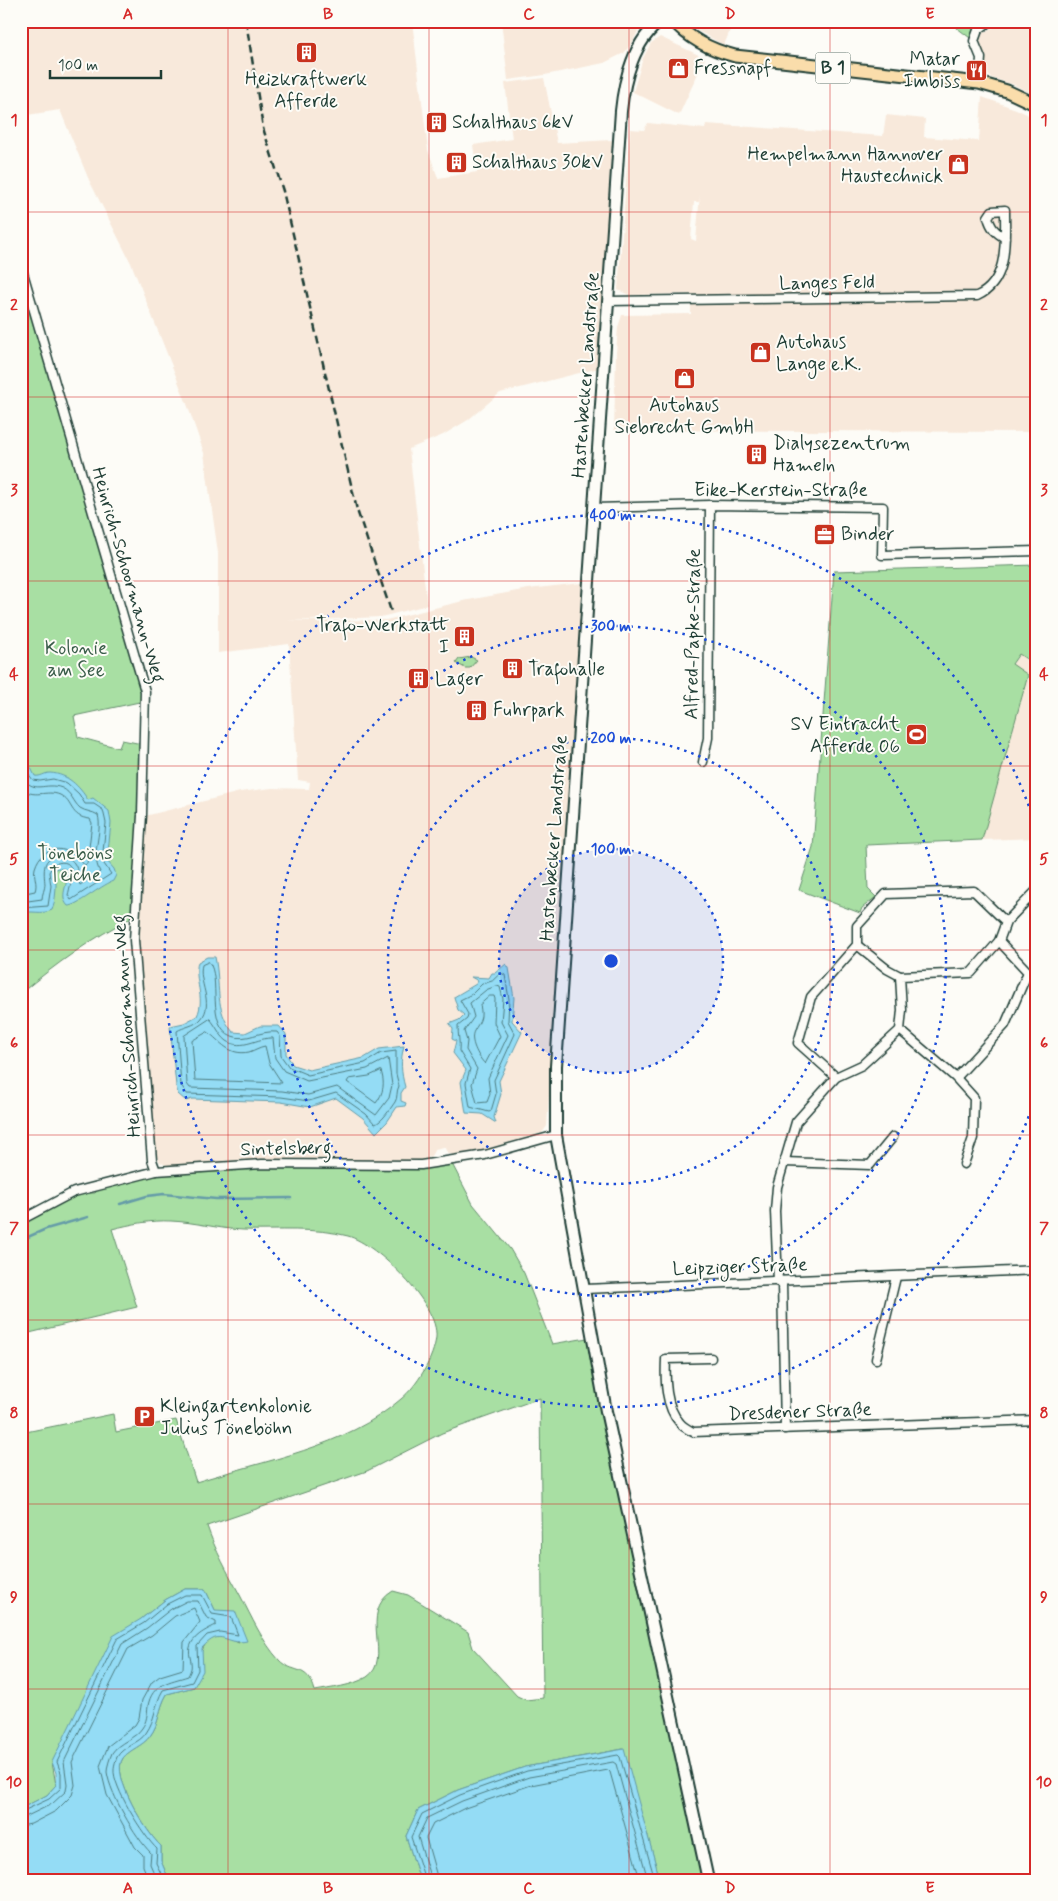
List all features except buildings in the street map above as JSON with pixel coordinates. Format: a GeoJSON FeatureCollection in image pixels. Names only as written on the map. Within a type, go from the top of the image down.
{"type":"FeatureCollection","features":[{"type":"Feature","properties":{"kind":"main road","name":"Hastenbecker Landstraße"},"geometry":{"type":"LineString","coordinates":[[661,21],[649,32],[635,56],[622,98],[596,508],[556,1066],[556,1135],[620,1474],[708,1880]]}},
{"type":"Feature","properties":{"kind":"main road","name":"B 1"},"geometry":{"type":"LineString","coordinates":[[674,21],[690,36],[704,45],[735,56],[980,84],[1007,91],[1037,105]]}},
{"type":"Feature","properties":{"kind":"street"},"geometry":{"type":"LineString","coordinates":[[980,84],[981,58],[974,41],[978,30],[990,21]]}},
{"type":"Feature","properties":{"kind":"street","name":"Langes Feld"},"geometry":{"type":"LineString","coordinates":[[608,301],[978,296],[987,292],[1002,267],[1005,238]]}},
{"type":"Feature","properties":{"kind":"street","name":"Heinrich-Schoormann-Weg"},"geometry":{"type":"LineString","coordinates":[[21,266],[145,691],[142,815],[134,940],[152,1160],[156,1171]]}},
{"type":"Feature","properties":{"kind":"street","name":"Eike-Kerstein-Straße"},"geometry":{"type":"LineString","coordinates":[[596,508],[710,505],[883,507],[882,555],[1037,551]]}},
{"type":"Feature","properties":{"kind":"street","name":"Alfred-Papke-Straße"},"geometry":{"type":"LineString","coordinates":[[704,762],[708,738],[710,505]]}},
{"type":"Feature","properties":{"kind":"street"},"geometry":{"type":"LineString","coordinates":[[857,945],[887,969],[900,976],[971,973],[999,941],[1006,922],[1037,890]]}},
{"type":"Feature","properties":{"kind":"street"},"geometry":{"type":"LineString","coordinates":[[836,1077],[798,1043],[811,997],[857,945],[857,926],[886,894],[974,891],[1006,922]]}},
{"type":"Feature","properties":{"kind":"street"},"geometry":{"type":"LineString","coordinates":[[956,1078],[1005,1025],[1028,972],[999,941]]}},
{"type":"Feature","properties":{"kind":"street"},"geometry":{"type":"LineString","coordinates":[[785,1429],[780,1282],[775,1211],[777,1187],[796,1122],[836,1077],[862,1065],[900,1030],[902,1010],[900,976]]}},
{"type":"Feature","properties":{"kind":"street"},"geometry":{"type":"LineString","coordinates":[[900,1030],[956,1078],[974,1098],[973,1138],[964,1164]]}},
{"type":"Feature","properties":{"kind":"street","name":"Sintelsberg"},"geometry":{"type":"LineString","coordinates":[[21,1220],[74,1192],[156,1171],[262,1164],[421,1165],[485,1155],[556,1135]]}},
{"type":"Feature","properties":{"kind":"street"},"geometry":{"type":"LineString","coordinates":[[784,1162],[870,1165],[894,1137]]}},
{"type":"Feature","properties":{"kind":"street","name":"Leipziger Straße"},"geometry":{"type":"LineString","coordinates":[[585,1289],[780,1282],[1036,1269]]}},
{"type":"Feature","properties":{"kind":"street"},"geometry":{"type":"LineString","coordinates":[[876,1359],[896,1276]]}},
{"type":"Feature","properties":{"kind":"street","name":"Dresdener Straße"},"geometry":{"type":"LineString","coordinates":[[711,1358],[666,1359],[665,1381],[669,1402],[679,1423],[693,1432],[1037,1420]]}},
{"type":"Feature","properties":{"kind":"shaded area"},"geometry":{"type":"Polygon","coordinates":[[[21,21],[412,21],[428,150],[438,178],[477,172],[473,145],[512,139],[505,83],[544,78],[557,143],[612,140],[599,368],[500,393],[468,420],[443,435],[409,449],[427,605],[381,617],[287,621],[386,620],[463,601],[528,589],[582,583],[547,1126],[542,1133],[458,1157],[448,1153],[444,1147],[435,1149],[431,1156],[424,1160],[276,1160],[168,1166],[160,1162],[156,1155],[137,941],[145,816],[240,792],[272,788],[309,789],[310,782],[298,780],[289,644],[218,653],[218,553],[204,453],[187,404],[131,263],[89,180],[60,110],[21,116],[21,21]]]}},
{"type":"Feature","properties":{"kind":"shaded area"},"geometry":{"type":"Polygon","coordinates":[[[501,21],[643,21],[632,43],[624,53],[604,63],[545,75],[508,80],[501,21]]]}},
{"type":"Feature","properties":{"kind":"shaded area"},"geometry":{"type":"Polygon","coordinates":[[[689,21],[734,21],[724,45],[698,31],[689,21]]]}},
{"type":"Feature","properties":{"kind":"shaded area"},"geometry":{"type":"Polygon","coordinates":[[[1004,21],[1037,21],[1037,96],[1012,84],[991,78],[985,69],[980,41],[983,33],[1004,21]]]}},
{"type":"Feature","properties":{"kind":"shaded area"},"geometry":{"type":"Polygon","coordinates":[[[660,37],[705,58],[679,115],[633,92],[643,58],[651,43],[660,37]]]}},
{"type":"Feature","properties":{"kind":"shaded area"},"geometry":{"type":"Polygon","coordinates":[[[982,97],[1037,119],[1037,432],[614,430],[616,353],[618,327],[622,315],[691,314],[691,294],[629,295],[618,290],[630,129],[644,130],[648,123],[705,129],[706,124],[883,136],[886,115],[925,119],[924,137],[979,141],[982,97]],[[700,193],[699,202],[694,202],[691,239],[696,241],[700,193]]]}},
{"type":"Feature","properties":{"kind":"shaded area"},"geometry":{"type":"Polygon","coordinates":[[[1037,627],[1037,838],[982,840],[1028,675],[1012,665],[1037,627]]]}},
{"type":"Feature","properties":{"kind":"green space"},"geometry":{"type":"Polygon","coordinates":[[[948,21],[990,21],[974,41],[948,21]]]}},
{"type":"Feature","properties":{"kind":"green space","name":"Kolonie am See"},"geometry":{"type":"Polygon","coordinates":[[[21,273],[144,701],[74,716],[78,737],[119,748],[122,740],[142,744],[140,818],[133,917],[75,952],[21,993],[21,273]]]}},
{"type":"Feature","properties":{"kind":"green space","name":"SV Eintracht Afferde 06"},"geometry":{"type":"Polygon","coordinates":[[[1037,565],[1037,653],[1031,662],[1019,654],[1012,664],[1028,675],[982,840],[866,845],[868,889],[876,897],[862,908],[860,913],[799,890],[813,847],[834,571],[1037,565]]]}},
{"type":"Feature","properties":{"kind":"green space"},"geometry":{"type":"Polygon","coordinates":[[[471,657],[477,660],[470,668],[465,668],[456,663],[459,659],[471,657]]]}},
{"type":"Feature","properties":{"kind":"green space"},"geometry":{"type":"Polygon","coordinates":[[[451,1162],[473,1204],[510,1249],[524,1273],[552,1344],[593,1337],[708,1880],[660,1880],[623,1749],[525,1767],[458,1790],[418,1810],[406,1836],[420,1880],[169,1880],[161,1861],[161,1846],[147,1830],[132,1804],[121,1777],[120,1766],[126,1755],[150,1736],[167,1694],[194,1687],[200,1655],[208,1642],[213,1638],[221,1637],[239,1643],[215,1610],[205,1589],[185,1589],[165,1600],[141,1619],[52,1762],[56,1785],[47,1795],[24,1807],[21,1814],[21,1433],[113,1414],[116,1432],[176,1420],[196,1482],[303,1451],[355,1430],[379,1416],[401,1399],[413,1387],[424,1371],[432,1354],[436,1337],[434,1324],[428,1309],[417,1293],[389,1263],[360,1241],[348,1236],[322,1231],[243,1230],[171,1221],[156,1221],[112,1229],[137,1307],[21,1335],[21,1223],[81,1193],[95,1193],[100,1187],[158,1174],[262,1164],[451,1162]],[[540,1398],[442,1433],[367,1471],[207,1526],[222,1561],[267,1645],[284,1664],[304,1673],[312,1682],[315,1691],[355,1683],[367,1677],[374,1669],[378,1647],[376,1623],[378,1611],[383,1600],[393,1591],[408,1595],[468,1632],[473,1648],[517,1696],[526,1700],[543,1698],[540,1398]]]}},
{"type":"Feature","properties":{"kind":"water","name":"Töneböns Teiche"},"geometry":{"type":"Polygon","coordinates":[[[21,759],[30,766],[35,776],[48,773],[68,778],[81,790],[88,800],[93,798],[109,811],[111,823],[107,861],[114,869],[116,875],[113,881],[77,903],[68,906],[64,897],[67,874],[65,869],[56,868],[54,904],[52,910],[44,912],[21,913],[21,759]]]}},
{"type":"Feature","properties":{"kind":"water"},"geometry":{"type":"Polygon","coordinates":[[[207,957],[215,957],[223,1015],[233,1032],[245,1033],[260,1026],[279,1026],[286,1034],[286,1054],[293,1065],[309,1070],[364,1058],[379,1049],[404,1046],[402,1066],[405,1087],[401,1093],[401,1101],[406,1103],[405,1106],[397,1107],[387,1122],[376,1133],[363,1118],[336,1098],[310,1107],[281,1102],[192,1099],[186,1101],[178,1094],[176,1086],[170,1026],[184,1023],[197,1016],[200,1002],[197,975],[198,962],[207,957]]]}},
{"type":"Feature","properties":{"kind":"water"},"geometry":{"type":"Polygon","coordinates":[[[506,964],[509,968],[514,998],[512,1021],[522,1032],[499,1081],[501,1094],[494,1117],[496,1123],[482,1114],[466,1113],[461,1082],[466,1070],[453,1053],[456,1041],[452,1039],[453,1029],[449,1024],[459,1020],[464,1015],[458,1010],[454,997],[476,984],[478,981],[471,977],[489,978],[492,973],[495,973],[506,964]]]}},
{"type":"Feature","properties":{"kind":"water"},"geometry":{"type":"Polygon","coordinates":[[[185,1589],[205,1589],[215,1610],[235,1611],[247,1641],[240,1642],[219,1637],[214,1638],[202,1648],[203,1671],[194,1687],[167,1694],[150,1736],[123,1758],[120,1766],[121,1777],[132,1804],[147,1830],[161,1846],[161,1861],[169,1880],[24,1880],[21,1865],[21,1814],[24,1807],[47,1795],[56,1785],[56,1773],[52,1762],[113,1636],[141,1619],[165,1600],[185,1589]]]}},
{"type":"Feature","properties":{"kind":"water"},"geometry":{"type":"Polygon","coordinates":[[[624,1749],[660,1880],[420,1880],[406,1836],[418,1810],[458,1790],[525,1767],[624,1749]]]}},
{"type":"Feature","properties":{"kind":"waterway"},"geometry":{"type":"LineString","coordinates":[[120,1204],[147,1196],[164,1194],[216,1199],[291,1198]]}},
{"type":"Feature","properties":{"kind":"waterway"},"geometry":{"type":"LineString","coordinates":[[21,1240],[46,1229],[88,1217]]}},
{"type":"Feature","properties":{"kind":"railway"},"geometry":{"type":"LineString","coordinates":[[246,21],[263,128],[283,191],[357,510],[391,611]]}},
{"type":"Feature","properties":{"kind":"place","name":"Heizkraftwerk Afferde"},"geometry":{"type":"Point","coordinates":[306,53]}},
{"type":"Feature","properties":{"kind":"place","name":"Fressnapf"},"geometry":{"type":"Point","coordinates":[678,68]}},
{"type":"Feature","properties":{"kind":"place","name":"Matar Imbiss"},"geometry":{"type":"Point","coordinates":[976,70]}},
{"type":"Feature","properties":{"kind":"place","name":"Schalthaus 6kV"},"geometry":{"type":"Point","coordinates":[436,122]}},
{"type":"Feature","properties":{"kind":"place","name":"Schalthaus 30kV"},"geometry":{"type":"Point","coordinates":[456,162]}},
{"type":"Feature","properties":{"kind":"place","name":"Hempelmann Hannover Haustechnick"},"geometry":{"type":"Point","coordinates":[959,165]}},
{"type":"Feature","properties":{"kind":"place","name":"Autohaus Lange e.K."},"geometry":{"type":"Point","coordinates":[760,353]}},
{"type":"Feature","properties":{"kind":"place","name":"Autohaus Siebrecht GmbH"},"geometry":{"type":"Point","coordinates":[684,379]}},
{"type":"Feature","properties":{"kind":"place","name":"Dialysezentrum Hameln"},"geometry":{"type":"Point","coordinates":[757,454]}},
{"type":"Feature","properties":{"kind":"place","name":"Binder"},"geometry":{"type":"Point","coordinates":[825,534]}},
{"type":"Feature","properties":{"kind":"place","name":"Trafo-Werkstatt I"},"geometry":{"type":"Point","coordinates":[465,636]}},
{"type":"Feature","properties":{"kind":"place","name":"Trafohalle"},"geometry":{"type":"Point","coordinates":[512,669]}},
{"type":"Feature","properties":{"kind":"place","name":"Lager"},"geometry":{"type":"Point","coordinates":[419,679]}},
{"type":"Feature","properties":{"kind":"place","name":"Fuhrpark"},"geometry":{"type":"Point","coordinates":[477,710]}},
{"type":"Feature","properties":{"kind":"place","name":"SV Eintracht Afferde 06"},"geometry":{"type":"Point","coordinates":[916,735]}},
{"type":"Feature","properties":{"kind":"place","name":"Kleingartenkolonie Julius Töneböhn"},"geometry":{"type":"Point","coordinates":[144,1417]}}]}
